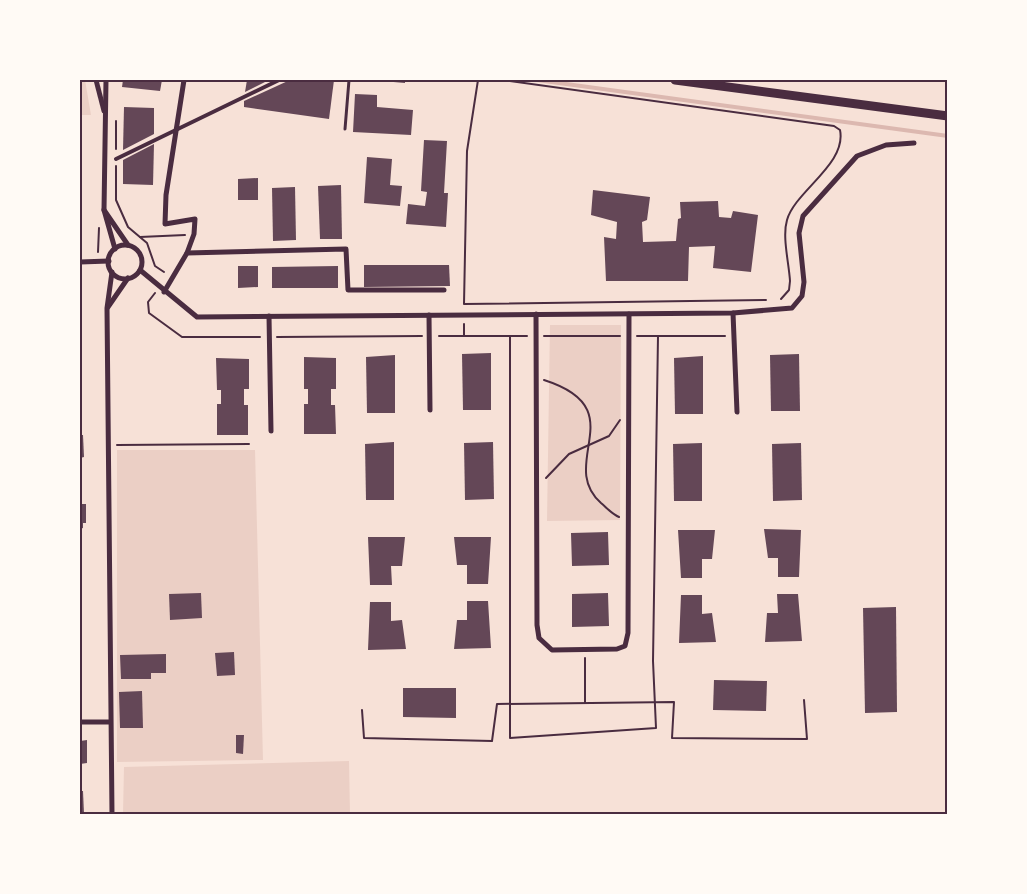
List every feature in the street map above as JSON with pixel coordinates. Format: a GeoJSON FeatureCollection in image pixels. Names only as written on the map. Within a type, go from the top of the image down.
{"type":"FeatureCollection","features":[{"type":"Feature","properties":{"kind":"main road"},"geometry":{"type":"LineString","coordinates":[[675,80],[948,116]]}},
{"type":"Feature","properties":{"kind":"street"},"geometry":{"type":"LineString","coordinates":[[96,80],[106,118]]}},
{"type":"Feature","properties":{"kind":"street"},"geometry":{"type":"LineString","coordinates":[[106,80],[104,210],[115,249]]}},
{"type":"Feature","properties":{"kind":"street"},"geometry":{"type":"LineString","coordinates":[[161,290],[187,253],[194,234],[195,219],[165,224],[166,195],[184,80]]}},
{"type":"Feature","properties":{"kind":"street"},"geometry":{"type":"LineString","coordinates":[[116,159],[279,80]]}},
{"type":"Feature","properties":{"kind":"street"},"geometry":{"type":"LineString","coordinates":[[104,210],[128,245],[140,255],[140,270],[161,290],[197,317],[733,313],[792,308],[802,296],[804,282],[799,233],[803,216],[857,156],[886,145],[914,143]]}},
{"type":"Feature","properties":{"kind":"street"},"geometry":{"type":"LineString","coordinates":[[108,261],[115,249],[128,245]]}},
{"type":"Feature","properties":{"kind":"street"},"geometry":{"type":"LineString","coordinates":[[187,253],[346,249],[348,290],[444,290]]}},
{"type":"Feature","properties":{"kind":"street"},"geometry":{"type":"LineString","coordinates":[[80,262],[108,261]]}},
{"type":"Feature","properties":{"kind":"street"},"geometry":{"type":"LineString","coordinates":[[108,261],[112,272],[107,308],[112,814]]}},
{"type":"Feature","properties":{"kind":"street"},"geometry":{"type":"LineString","coordinates":[[107,308],[128,278],[140,270]]}},
{"type":"Feature","properties":{"kind":"street"},"geometry":{"type":"LineString","coordinates":[[112,272],[119,277],[128,278]]}},
{"type":"Feature","properties":{"kind":"street"},"geometry":{"type":"LineString","coordinates":[[733,313],[737,412]]}},
{"type":"Feature","properties":{"kind":"street"},"geometry":{"type":"LineString","coordinates":[[536,314],[539,638],[552,650],[625,646],[628,633],[629,314]]}},
{"type":"Feature","properties":{"kind":"street"},"geometry":{"type":"LineString","coordinates":[[269,315],[271,430]]}},
{"type":"Feature","properties":{"kind":"street"},"geometry":{"type":"LineString","coordinates":[[429,315],[430,410]]}},
{"type":"Feature","properties":{"kind":"street"},"geometry":{"type":"LineString","coordinates":[[80,722],[110,722]]}},
{"type":"Feature","properties":{"kind":"lane"},"geometry":{"type":"LineString","coordinates":[[345,129],[349,80]]}},
{"type":"Feature","properties":{"kind":"path"},"geometry":{"type":"LineString","coordinates":[[478,80],[467,151],[464,304],[769,300]]}},
{"type":"Feature","properties":{"kind":"path"},"geometry":{"type":"LineString","coordinates":[[503,80],[834,126],[840,130],[840,144],[832,159],[788,217],[790,281],[789,290],[780,300]]}},
{"type":"Feature","properties":{"kind":"path"},"geometry":{"type":"LineString","coordinates":[[555,86],[556,80]]}},
{"type":"Feature","properties":{"kind":"path"},"geometry":{"type":"LineString","coordinates":[[116,113],[116,200],[128,227],[147,243],[155,266],[167,273],[161,290],[148,302],[149,314],[182,337],[734,336]]}},
{"type":"Feature","properties":{"kind":"path"},"geometry":{"type":"LineString","coordinates":[[140,237],[194,234]]}},
{"type":"Feature","properties":{"kind":"path"},"geometry":{"type":"LineString","coordinates":[[510,336],[510,738],[657,728],[653,661],[658,336]]}},
{"type":"Feature","properties":{"kind":"path"},"geometry":{"type":"LineString","coordinates":[[536,377],[559,385],[585,404],[592,422],[590,445],[585,462],[586,482],[596,499],[615,515],[628,520]]}},
{"type":"Feature","properties":{"kind":"path"},"geometry":{"type":"LineString","coordinates":[[537,489],[569,454],[609,436],[629,408]]}},
{"type":"Feature","properties":{"kind":"path"},"geometry":{"type":"LineString","coordinates":[[108,445],[249,444]]}},
{"type":"Feature","properties":{"kind":"path"},"geometry":{"type":"LineString","coordinates":[[585,649],[585,703]]}},
{"type":"Feature","properties":{"kind":"path"},"geometry":{"type":"LineString","coordinates":[[362,710],[364,738],[492,741],[496,704],[674,702],[672,738],[807,739],[804,700]]}},
{"type":"Feature","properties":{"kind":"shaded area"},"geometry":{"type":"Polygon","coordinates":[[[80,80],[85,80],[91,115],[80,115],[80,80]]]}},
{"type":"Feature","properties":{"kind":"shaded area"},"geometry":{"type":"Polygon","coordinates":[[[550,325],[621,325],[620,520],[547,521],[550,325]]]}},
{"type":"Feature","properties":{"kind":"shaded area"},"geometry":{"type":"Polygon","coordinates":[[[117,450],[255,450],[263,760],[117,762],[117,450]]]}},
{"type":"Feature","properties":{"kind":"shaded area"},"geometry":{"type":"Polygon","coordinates":[[[349,761],[350,814],[123,814],[124,767],[349,761]]]}},
{"type":"Feature","properties":{"kind":"building"},"geometry":{"type":"Polygon","coordinates":[[[123,80],[162,80],[160,91],[122,87],[123,80]]]}},
{"type":"Feature","properties":{"kind":"building"},"geometry":{"type":"Polygon","coordinates":[[[247,80],[269,80],[245,92],[247,80]]]}},
{"type":"Feature","properties":{"kind":"building"},"geometry":{"type":"Polygon","coordinates":[[[290,80],[334,80],[329,119],[244,107],[244,101],[290,80]]]}},
{"type":"Feature","properties":{"kind":"building"},"geometry":{"type":"Polygon","coordinates":[[[405,80],[405,83],[382,81],[405,80]]]}},
{"type":"Feature","properties":{"kind":"building"},"geometry":{"type":"Polygon","coordinates":[[[355,94],[377,95],[377,107],[413,110],[411,135],[353,132],[355,94]]]}},
{"type":"Feature","properties":{"kind":"building"},"geometry":{"type":"Polygon","coordinates":[[[124,107],[154,108],[154,134],[123,150],[124,107]]]}},
{"type":"Feature","properties":{"kind":"building"},"geometry":{"type":"Polygon","coordinates":[[[424,140],[447,141],[444,193],[448,193],[446,227],[406,224],[408,204],[425,206],[427,192],[421,191],[424,140]]]}},
{"type":"Feature","properties":{"kind":"building"},"geometry":{"type":"Polygon","coordinates":[[[154,144],[153,185],[123,184],[123,160],[154,144]]]}},
{"type":"Feature","properties":{"kind":"building"},"geometry":{"type":"Polygon","coordinates":[[[367,157],[392,159],[390,185],[402,186],[400,206],[364,203],[367,157]]]}},
{"type":"Feature","properties":{"kind":"building"},"geometry":{"type":"Polygon","coordinates":[[[258,178],[258,200],[238,200],[238,179],[258,178]]]}},
{"type":"Feature","properties":{"kind":"building"},"geometry":{"type":"Polygon","coordinates":[[[341,185],[342,239],[320,239],[318,186],[341,185]]]}},
{"type":"Feature","properties":{"kind":"building"},"geometry":{"type":"Polygon","coordinates":[[[295,187],[296,240],[273,241],[272,188],[295,187]]]}},
{"type":"Feature","properties":{"kind":"building"},"geometry":{"type":"Polygon","coordinates":[[[593,190],[650,197],[647,220],[642,222],[643,242],[676,241],[678,219],[681,218],[680,202],[718,201],[719,217],[731,218],[733,211],[758,215],[751,272],[713,268],[715,246],[689,247],[688,281],[606,281],[604,237],[616,239],[617,222],[591,215],[593,190]]]}},
{"type":"Feature","properties":{"kind":"building"},"geometry":{"type":"Polygon","coordinates":[[[364,265],[449,265],[450,286],[364,287],[364,265]]]}},
{"type":"Feature","properties":{"kind":"building"},"geometry":{"type":"Polygon","coordinates":[[[238,266],[258,266],[258,287],[238,288],[238,266]]]}},
{"type":"Feature","properties":{"kind":"building"},"geometry":{"type":"Polygon","coordinates":[[[338,266],[338,288],[272,288],[272,267],[338,266]]]}},
{"type":"Feature","properties":{"kind":"building"},"geometry":{"type":"Polygon","coordinates":[[[80,284],[82,284],[82,329],[80,330],[80,284]]]}},
{"type":"Feature","properties":{"kind":"building"},"geometry":{"type":"Polygon","coordinates":[[[491,353],[491,410],[463,410],[462,354],[491,353]]]}},
{"type":"Feature","properties":{"kind":"building"},"geometry":{"type":"Polygon","coordinates":[[[799,354],[800,411],[771,411],[770,355],[799,354]]]}},
{"type":"Feature","properties":{"kind":"building"},"geometry":{"type":"Polygon","coordinates":[[[395,355],[395,413],[367,413],[366,357],[395,355]]]}},
{"type":"Feature","properties":{"kind":"building"},"geometry":{"type":"Polygon","coordinates":[[[703,356],[703,414],[675,414],[674,358],[703,356]]]}},
{"type":"Feature","properties":{"kind":"building"},"geometry":{"type":"Polygon","coordinates":[[[304,357],[336,358],[336,389],[331,389],[331,405],[335,405],[336,434],[304,434],[304,404],[308,404],[308,389],[304,389],[304,357]]]}},
{"type":"Feature","properties":{"kind":"building"},"geometry":{"type":"Polygon","coordinates":[[[216,358],[249,359],[249,389],[244,389],[244,405],[248,405],[248,435],[217,435],[217,404],[221,404],[221,390],[217,390],[216,358]]]}},
{"type":"Feature","properties":{"kind":"building"},"geometry":{"type":"Polygon","coordinates":[[[80,435],[83,435],[84,457],[80,458],[80,435]]]}},
{"type":"Feature","properties":{"kind":"building"},"geometry":{"type":"Polygon","coordinates":[[[394,442],[394,500],[366,500],[365,444],[394,442]]]}},
{"type":"Feature","properties":{"kind":"building"},"geometry":{"type":"Polygon","coordinates":[[[493,442],[494,499],[465,500],[464,443],[493,442]]]}},
{"type":"Feature","properties":{"kind":"building"},"geometry":{"type":"Polygon","coordinates":[[[702,443],[702,501],[674,501],[673,444],[702,443]]]}},
{"type":"Feature","properties":{"kind":"building"},"geometry":{"type":"Polygon","coordinates":[[[801,443],[802,500],[773,501],[772,444],[801,443]]]}},
{"type":"Feature","properties":{"kind":"building"},"geometry":{"type":"Polygon","coordinates":[[[82,496],[82,504],[86,504],[86,523],[83,523],[83,528],[80,529],[80,497],[82,496]]]}},
{"type":"Feature","properties":{"kind":"building"},"geometry":{"type":"Polygon","coordinates":[[[764,529],[801,530],[799,577],[778,577],[778,558],[768,558],[764,529]]]}},
{"type":"Feature","properties":{"kind":"building"},"geometry":{"type":"Polygon","coordinates":[[[678,530],[715,530],[712,559],[702,559],[702,578],[681,578],[678,530]]]}},
{"type":"Feature","properties":{"kind":"building"},"geometry":{"type":"Polygon","coordinates":[[[608,532],[609,565],[572,566],[571,533],[608,532]]]}},
{"type":"Feature","properties":{"kind":"building"},"geometry":{"type":"Polygon","coordinates":[[[368,537],[405,537],[402,566],[391,566],[392,585],[370,585],[368,537]]]}},
{"type":"Feature","properties":{"kind":"building"},"geometry":{"type":"Polygon","coordinates":[[[454,537],[491,537],[488,584],[467,584],[467,565],[457,565],[454,537]]]}},
{"type":"Feature","properties":{"kind":"building"},"geometry":{"type":"Polygon","coordinates":[[[201,593],[202,618],[170,620],[169,594],[201,593]]]}},
{"type":"Feature","properties":{"kind":"building"},"geometry":{"type":"Polygon","coordinates":[[[608,593],[609,626],[572,627],[572,594],[608,593]]]}},
{"type":"Feature","properties":{"kind":"building"},"geometry":{"type":"Polygon","coordinates":[[[777,594],[798,594],[802,641],[765,642],[767,613],[778,613],[777,594]]]}},
{"type":"Feature","properties":{"kind":"building"},"geometry":{"type":"Polygon","coordinates":[[[681,595],[702,595],[702,614],[712,613],[716,642],[679,643],[681,595]]]}},
{"type":"Feature","properties":{"kind":"building"},"geometry":{"type":"Polygon","coordinates":[[[467,601],[488,601],[491,648],[454,649],[457,620],[467,620],[467,601]]]}},
{"type":"Feature","properties":{"kind":"building"},"geometry":{"type":"Polygon","coordinates":[[[370,602],[391,602],[391,621],[402,620],[406,649],[368,650],[370,602]]]}},
{"type":"Feature","properties":{"kind":"building"},"geometry":{"type":"Polygon","coordinates":[[[896,607],[897,712],[865,713],[863,608],[896,607]]]}},
{"type":"Feature","properties":{"kind":"building"},"geometry":{"type":"Polygon","coordinates":[[[234,652],[235,675],[217,676],[215,653],[234,652]]]}},
{"type":"Feature","properties":{"kind":"building"},"geometry":{"type":"Polygon","coordinates":[[[166,654],[166,673],[151,673],[151,679],[121,679],[120,655],[166,654]]]}},
{"type":"Feature","properties":{"kind":"building"},"geometry":{"type":"Polygon","coordinates":[[[714,680],[767,681],[766,711],[713,710],[714,680]]]}},
{"type":"Feature","properties":{"kind":"building"},"geometry":{"type":"Polygon","coordinates":[[[403,688],[456,688],[456,718],[403,717],[403,688]]]}},
{"type":"Feature","properties":{"kind":"building"},"geometry":{"type":"Polygon","coordinates":[[[142,691],[143,728],[120,728],[119,692],[142,691]]]}},
{"type":"Feature","properties":{"kind":"building"},"geometry":{"type":"Polygon","coordinates":[[[236,735],[244,735],[243,754],[236,753],[236,735]]]}},
{"type":"Feature","properties":{"kind":"building"},"geometry":{"type":"Polygon","coordinates":[[[87,740],[87,763],[80,764],[80,741],[87,740]]]}},
{"type":"Feature","properties":{"kind":"building"},"geometry":{"type":"Polygon","coordinates":[[[80,791],[83,791],[84,814],[80,814],[80,791]]]}},
{"type":"Feature","properties":{"kind":"waterway"},"geometry":{"type":"LineString","coordinates":[[537,80],[948,136]]}}]}
